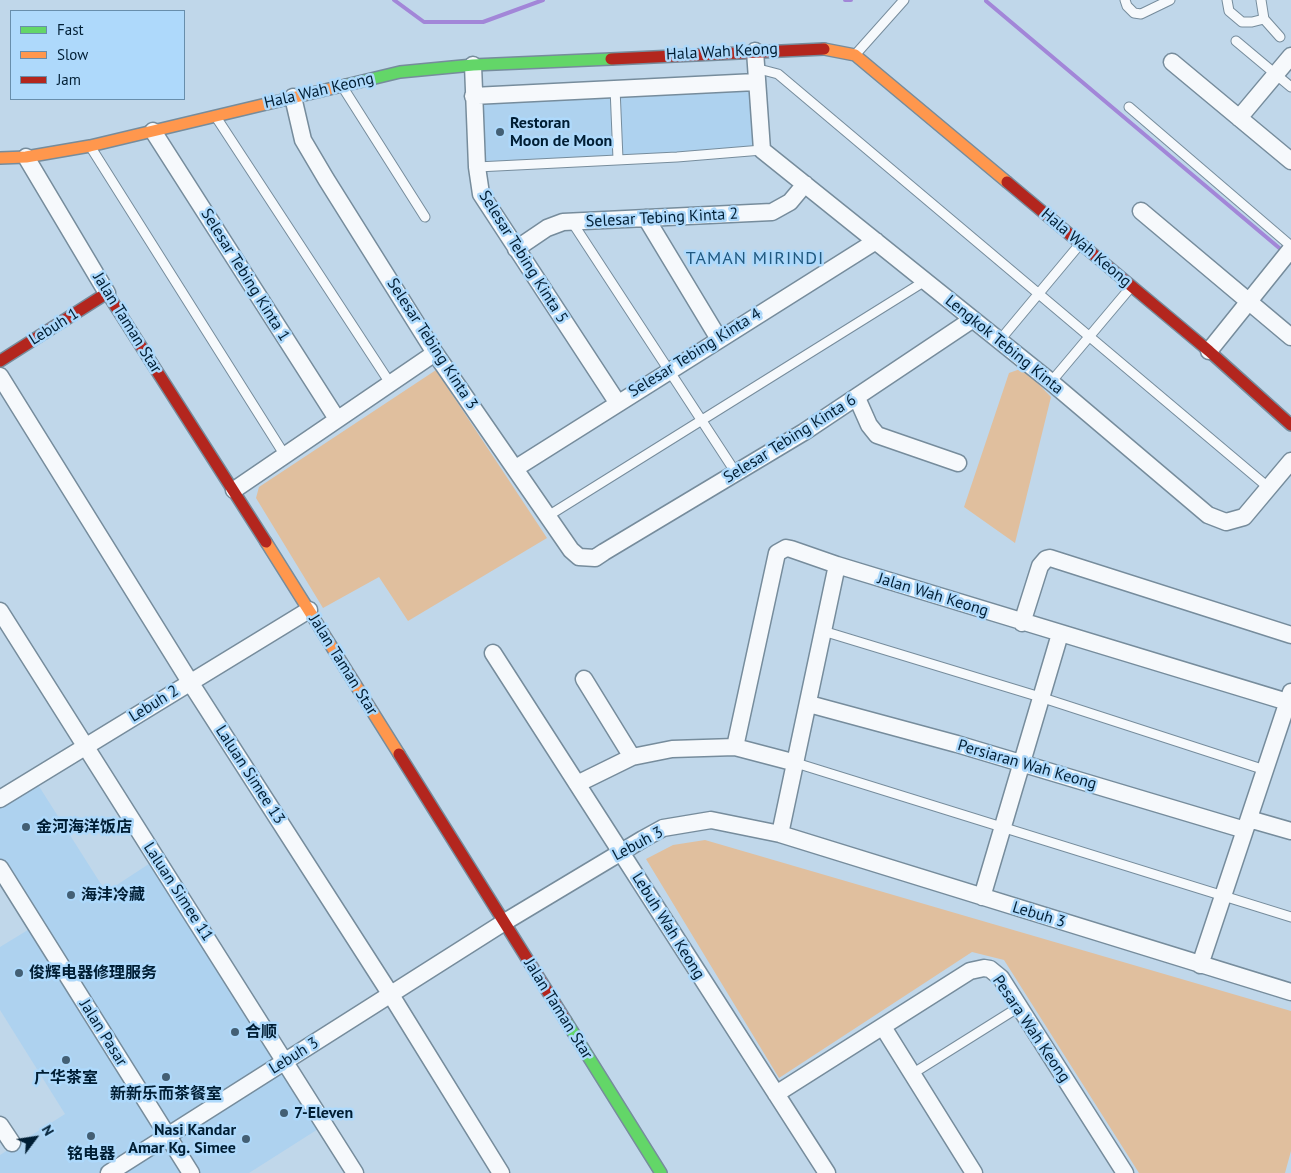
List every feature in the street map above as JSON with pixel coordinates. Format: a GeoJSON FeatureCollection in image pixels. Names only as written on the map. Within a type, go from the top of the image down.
{"type":"FeatureCollection","features":[{"type":"Feature","properties":{"kind":"street","name":"Hala Wah Keong"},"geometry":{"type":"LineString","coordinates":[[0,158],[26,157],[90,146],[400,72],[473,64],[825,49],[855,56],[870,66],[1209,351],[1291,425]]}},
{"type":"Feature","properties":{"kind":"street"},"geometry":{"type":"LineString","coordinates":[[755,51],[762,150]]}},
{"type":"Feature","properties":{"kind":"street"},"geometry":{"type":"LineString","coordinates":[[1239,118],[1291,56]]}},
{"type":"Feature","properties":{"kind":"street"},"geometry":{"type":"LineString","coordinates":[[1172,62],[1291,161]]}},
{"type":"Feature","properties":{"kind":"street","name":"Selesar Tebing Kinta 5"},"geometry":{"type":"LineString","coordinates":[[473,64],[476,167],[481,194],[617,402]]}},
{"type":"Feature","properties":{"kind":"street"},"geometry":{"type":"LineString","coordinates":[[473,96],[615,88],[756,75]]}},
{"type":"Feature","properties":{"kind":"street","name":"Selesar Tebing Kinta 3"},"geometry":{"type":"LineString","coordinates":[[293,97],[303,140],[436,353],[571,550],[579,557],[595,558],[604,552]]}},
{"type":"Feature","properties":{"kind":"street","name":"Selesar Tebing Kinta 1"},"geometry":{"type":"LineString","coordinates":[[153,131],[337,419]]}},
{"type":"Feature","properties":{"kind":"street","name":"Lengkok Tebing Kinta"},"geometry":{"type":"LineString","coordinates":[[762,150],[1000,340],[1216,520],[1226,522],[1244,517],[1291,461]]}},
{"type":"Feature","properties":{"kind":"street","name":"Jalan Taman Star"},"geometry":{"type":"LineString","coordinates":[[26,157],[108,293],[234,490],[503,923],[662,1173]]}},
{"type":"Feature","properties":{"kind":"street","name":"Selesar Tebing Kinta 2"},"geometry":{"type":"LineString","coordinates":[[516,249],[554,224],[772,212],[790,202],[805,184]]}},
{"type":"Feature","properties":{"kind":"street"},"geometry":{"type":"LineString","coordinates":[[1141,211],[1248,303],[1291,337]]}},
{"type":"Feature","properties":{"kind":"street"},"geometry":{"type":"LineString","coordinates":[[646,218],[719,339]]}},
{"type":"Feature","properties":{"kind":"street","name":"Selesar Tebing Kinta 4"},"geometry":{"type":"LineString","coordinates":[[516,468],[617,402],[876,241]]}},
{"type":"Feature","properties":{"kind":"street"},"geometry":{"type":"LineString","coordinates":[[1209,351],[1280,264],[1291,247]]}},
{"type":"Feature","properties":{"kind":"street","name":"Lebuh 1"},"geometry":{"type":"LineString","coordinates":[[0,361],[108,293]]}},
{"type":"Feature","properties":{"kind":"street","name":"Selesar Tebing Kinta 6"},"geometry":{"type":"LineString","coordinates":[[604,552],[857,398],[973,319]]}},
{"type":"Feature","properties":{"kind":"street"},"geometry":{"type":"LineString","coordinates":[[234,490],[284,454],[436,353]]}},
{"type":"Feature","properties":{"kind":"street","name":"Laluan Simee 13"},"geometry":{"type":"LineString","coordinates":[[0,376],[190,682],[391,995],[502,1173]]}},
{"type":"Feature","properties":{"kind":"street"},"geometry":{"type":"LineString","coordinates":[[857,398],[869,425],[877,435],[958,463]]}},
{"type":"Feature","properties":{"kind":"street","name":"Jalan Wah Keong"},"geometry":{"type":"LineString","coordinates":[[735,748],[777,553],[786,548],[1022,623],[1290,699]]}},
{"type":"Feature","properties":{"kind":"street"},"geometry":{"type":"LineString","coordinates":[[1022,623],[1040,566],[1046,559],[1050,558],[1291,635]]}},
{"type":"Feature","properties":{"kind":"street"},"geometry":{"type":"LineString","coordinates":[[780,834],[837,565]]}},
{"type":"Feature","properties":{"kind":"street","name":"Lebuh 2"},"geometry":{"type":"LineString","coordinates":[[0,799],[309,610]]}},
{"type":"Feature","properties":{"kind":"street","name":"Laluan Simee 11"},"geometry":{"type":"LineString","coordinates":[[0,611],[355,1173]]}},
{"type":"Feature","properties":{"kind":"street"},"geometry":{"type":"LineString","coordinates":[[982,897],[1060,634]]}},
{"type":"Feature","properties":{"kind":"street","name":"Lebuh Wah Keong"},"geometry":{"type":"LineString","coordinates":[[493,653],[827,1173]]}},
{"type":"Feature","properties":{"kind":"street"},"geometry":{"type":"LineString","coordinates":[[584,679],[632,757]]}},
{"type":"Feature","properties":{"kind":"street"},"geometry":{"type":"LineString","coordinates":[[1200,965],[1290,699]]}},
{"type":"Feature","properties":{"kind":"street","name":"Persiaran Wah Keong"},"geometry":{"type":"LineString","coordinates":[[809,704],[1247,824],[1291,831]]}},
{"type":"Feature","properties":{"kind":"street"},"geometry":{"type":"LineString","coordinates":[[577,784],[632,757],[672,749],[735,748],[796,763]]}},
{"type":"Feature","properties":{"kind":"street","name":"Lebuh 3"},"geometry":{"type":"LineString","coordinates":[[109,1173],[503,923],[621,852],[663,828],[711,820],[780,834],[1291,992]]}},
{"type":"Feature","properties":{"kind":"street","name":"Jalan Pasar"},"geometry":{"type":"LineString","coordinates":[[0,868],[191,1173]]}},
{"type":"Feature","properties":{"kind":"street","name":"Pesara Wah Keong"},"geometry":{"type":"LineString","coordinates":[[776,1094],[977,969],[984,968],[996,973],[1019,1006],[1125,1173]]}},
{"type":"Feature","properties":{"kind":"street"},"geometry":{"type":"LineString","coordinates":[[883,1027],[974,1173]]}},
{"type":"Feature","properties":{"kind":"street"},"geometry":{"type":"LineString","coordinates":[[0,1125],[12,1143]]}},
{"type":"Feature","properties":{"kind":"lane"},"geometry":{"type":"LineString","coordinates":[[855,56],[904,0]]}},
{"type":"Feature","properties":{"kind":"lane"},"geometry":{"type":"LineString","coordinates":[[1125,0],[1127,6],[1134,13],[1141,14],[1170,0]]}},
{"type":"Feature","properties":{"kind":"lane"},"geometry":{"type":"LineString","coordinates":[[1227,0],[1229,11],[1242,22],[1264,19]]}},
{"type":"Feature","properties":{"kind":"lane"},"geometry":{"type":"LineString","coordinates":[[1261,0],[1264,19],[1280,37]]}},
{"type":"Feature","properties":{"kind":"lane"},"geometry":{"type":"LineString","coordinates":[[1236,41],[1291,87]]}},
{"type":"Feature","properties":{"kind":"lane"},"geometry":{"type":"LineString","coordinates":[[756,75],[778,74],[1269,488]]}},
{"type":"Feature","properties":{"kind":"lane"},"geometry":{"type":"LineString","coordinates":[[342,86],[425,218]]}},
{"type":"Feature","properties":{"kind":"lane"},"geometry":{"type":"LineString","coordinates":[[615,88],[618,159]]}},
{"type":"Feature","properties":{"kind":"lane"},"geometry":{"type":"LineString","coordinates":[[1129,107],[1291,247]]}},
{"type":"Feature","properties":{"kind":"lane"},"geometry":{"type":"LineString","coordinates":[[214,115],[390,383]]}},
{"type":"Feature","properties":{"kind":"lane"},"geometry":{"type":"LineString","coordinates":[[90,146],[284,454]]}},
{"type":"Feature","properties":{"kind":"lane"},"geometry":{"type":"LineString","coordinates":[[476,167],[677,157],[762,150]]}},
{"type":"Feature","properties":{"kind":"lane"},"geometry":{"type":"LineString","coordinates":[[572,222],[736,473]]}},
{"type":"Feature","properties":{"kind":"lane"},"geometry":{"type":"LineString","coordinates":[[1000,340],[1080,244]]}},
{"type":"Feature","properties":{"kind":"lane"},"geometry":{"type":"LineString","coordinates":[[548,516],[926,282]]}},
{"type":"Feature","properties":{"kind":"lane"},"geometry":{"type":"LineString","coordinates":[[1051,382],[1131,286]]}},
{"type":"Feature","properties":{"kind":"lane"},"geometry":{"type":"LineString","coordinates":[[824,631],[1040,697],[1265,770]]}},
{"type":"Feature","properties":{"kind":"lane"},"geometry":{"type":"LineString","coordinates":[[796,763],[1291,917]]}},
{"type":"Feature","properties":{"kind":"lane"},"geometry":{"type":"LineString","coordinates":[[912,1074],[1019,1006]]}},
{"type":"Feature","properties":{"kind":"shaded area"},"geometry":{"type":"Polygon","coordinates":[[[750,86],[755,149],[476,167],[472,94],[750,86]]]}},
{"type":"Feature","properties":{"kind":"shaded area"},"geometry":{"type":"Polygon","coordinates":[[[1023,368],[1051,397],[1015,543],[964,507],[1009,373],[1023,368]]]}},
{"type":"Feature","properties":{"kind":"shaded area"},"geometry":{"type":"Polygon","coordinates":[[[436,370],[547,538],[408,621],[379,577],[323,608],[256,498],[259,487],[436,370]]]}},
{"type":"Feature","properties":{"kind":"shaded area"},"geometry":{"type":"Polygon","coordinates":[[[35,780],[106,892],[158,858],[326,1124],[249,1173],[0,1173],[0,1155],[65,1114],[0,1010],[0,947],[36,925],[0,866],[0,801],[35,780]]]}},
{"type":"Feature","properties":{"kind":"shaded area"},"geometry":{"type":"Polygon","coordinates":[[[705,840],[1291,1011],[1291,1151],[1285,1173],[1139,1173],[1004,960],[972,952],[779,1078],[646,859],[673,845],[705,840]]]}},
{"type":"Feature","properties":{"kind":"waterway"},"geometry":{"type":"LineString","coordinates":[[394,0],[424,22],[483,22],[543,0]]}},
{"type":"Feature","properties":{"kind":"waterway"},"geometry":{"type":"LineString","coordinates":[[845,0],[851,0]]}},
{"type":"Feature","properties":{"kind":"waterway"},"geometry":{"type":"LineString","coordinates":[[986,1],[1284,252]]}},
{"type":"Feature","properties":{"kind":"traffic: fast"},"geometry":{"type":"LineString","coordinates":[[346,85],[400,72],[473,65],[611,59]]}},
{"type":"Feature","properties":{"kind":"traffic: fast"},"geometry":{"type":"LineString","coordinates":[[566,1021],[661,1173]]}},
{"type":"Feature","properties":{"kind":"traffic: slow"},"geometry":{"type":"LineString","coordinates":[[824,49],[855,55],[1007,182]]}},
{"type":"Feature","properties":{"kind":"traffic: slow"},"geometry":{"type":"LineString","coordinates":[[0,158],[26,157],[90,146],[346,85]]}},
{"type":"Feature","properties":{"kind":"traffic: slow"},"geometry":{"type":"LineString","coordinates":[[266,542],[399,754]]}},
{"type":"Feature","properties":{"kind":"traffic: jam"},"geometry":{"type":"LineString","coordinates":[[611,59],[824,49]]}},
{"type":"Feature","properties":{"kind":"traffic: jam"},"geometry":{"type":"LineString","coordinates":[[1007,182],[1209,351],[1291,425]]}},
{"type":"Feature","properties":{"kind":"traffic: jam"},"geometry":{"type":"LineString","coordinates":[[0,361],[107,293],[266,542]]}},
{"type":"Feature","properties":{"kind":"traffic: jam"},"geometry":{"type":"LineString","coordinates":[[399,754],[566,1021]]}},
{"type":"Feature","properties":{"kind":"place","name":"Restoran Moon de Moon"},"geometry":{"type":"Point","coordinates":[500,132]}},
{"type":"Feature","properties":{"kind":"place","name":"金河海洋饭店"},"geometry":{"type":"Point","coordinates":[26,827]}},
{"type":"Feature","properties":{"kind":"place","name":"海沣冷藏"},"geometry":{"type":"Point","coordinates":[71,895]}},
{"type":"Feature","properties":{"kind":"place","name":"俊辉电器修理服务"},"geometry":{"type":"Point","coordinates":[19,973]}},
{"type":"Feature","properties":{"kind":"place","name":"合顺"},"geometry":{"type":"Point","coordinates":[235,1032]}},
{"type":"Feature","properties":{"kind":"place","name":"广华茶室"},"geometry":{"type":"Point","coordinates":[66,1060]}},
{"type":"Feature","properties":{"kind":"place","name":"新新乐而茶餐室"},"geometry":{"type":"Point","coordinates":[166,1077]}},
{"type":"Feature","properties":{"kind":"place","name":"7-Eleven"},"geometry":{"type":"Point","coordinates":[284,1113]}},
{"type":"Feature","properties":{"kind":"place","name":"铭电器"},"geometry":{"type":"Point","coordinates":[91,1136]}},
{"type":"Feature","properties":{"kind":"place","name":"Nasi Kandar Amar Kg. Simee"},"geometry":{"type":"Point","coordinates":[246,1139]}},
{"type":"Feature","properties":{"kind":"district","name":"TAMAN MIRINDI"},"geometry":{"type":"Point","coordinates":[755,259]}}]}
